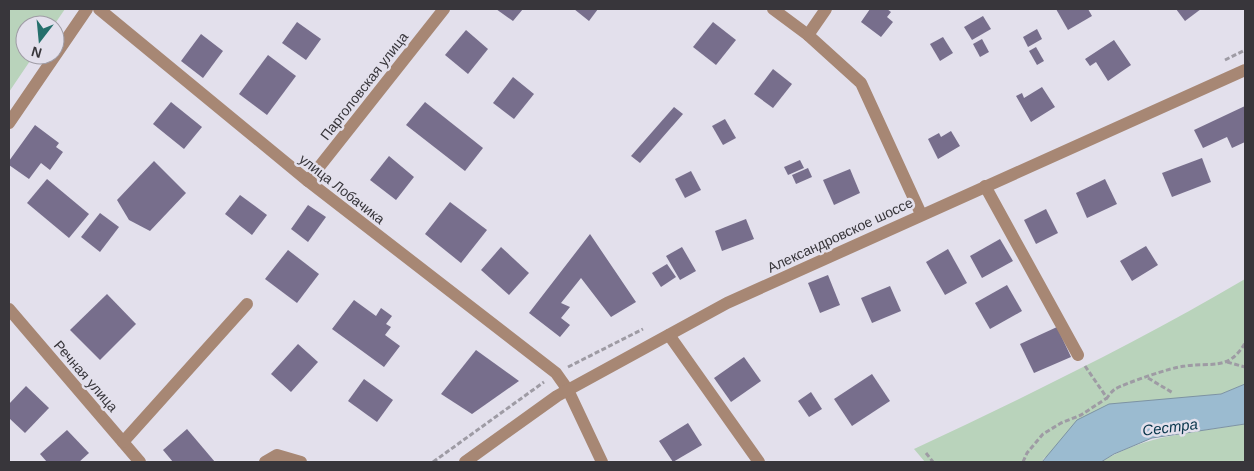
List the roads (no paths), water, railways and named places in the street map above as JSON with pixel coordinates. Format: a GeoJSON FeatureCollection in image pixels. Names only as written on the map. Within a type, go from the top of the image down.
{"type":"FeatureCollection","features":[{"type":"Feature","properties":{"kind":"street"},"geometry":{"type":"LineString","coordinates":[[9,124],[87,9]]}},
{"type":"Feature","properties":{"kind":"street","name":"улица Лобачика"},"geometry":{"type":"LineString","coordinates":[[99,9],[308,181],[556,373],[568,390],[602,462]]}},
{"type":"Feature","properties":{"kind":"street","name":"Парголовская улица"},"geometry":{"type":"LineString","coordinates":[[308,181],[444,9]]}},
{"type":"Feature","properties":{"kind":"street"},"geometry":{"type":"LineString","coordinates":[[773,9],[808,35],[861,83],[921,214]]}},
{"type":"Feature","properties":{"kind":"street"},"geometry":{"type":"LineString","coordinates":[[808,35],[826,9]]}},
{"type":"Feature","properties":{"kind":"street","name":"Александровское шоссе"},"geometry":{"type":"LineString","coordinates":[[465,462],[496,438],[568,390],[727,303],[921,214],[1245,70]]}},
{"type":"Feature","properties":{"kind":"street"},"geometry":{"type":"LineString","coordinates":[[984,186],[1078,355]]}},
{"type":"Feature","properties":{"kind":"street"},"geometry":{"type":"LineString","coordinates":[[123,442],[247,304]]}},
{"type":"Feature","properties":{"kind":"street","name":"Речная улица"},"geometry":{"type":"LineString","coordinates":[[9,309],[140,462]]}},
{"type":"Feature","properties":{"kind":"street"},"geometry":{"type":"LineString","coordinates":[[669,335],[759,462]]}},
{"type":"Feature","properties":{"kind":"street"},"geometry":{"type":"LineString","coordinates":[[265,462],[277,455],[301,462]]}},
{"type":"Feature","properties":{"kind":"water","name":"Сестра"},"geometry":{"type":"Polygon","coordinates":[[[1245,384],[1245,424],[1152,438],[1114,454],[1101,462],[1042,462],[1077,420],[1109,404],[1221,394],[1245,384]]]}}]}
